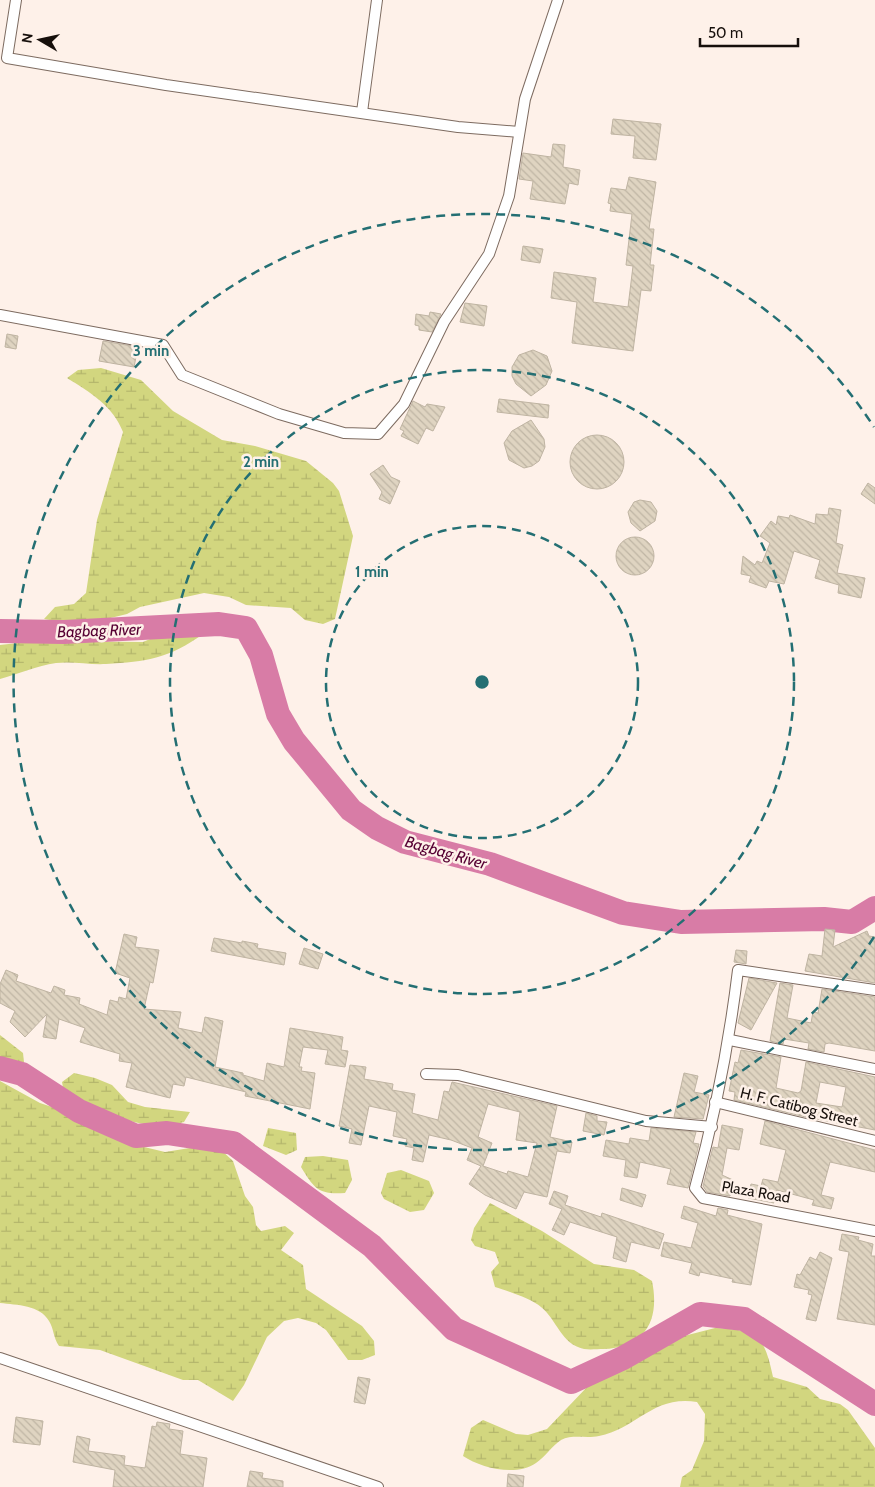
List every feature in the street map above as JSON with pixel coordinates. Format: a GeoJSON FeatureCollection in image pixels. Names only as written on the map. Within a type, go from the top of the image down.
{"type":"FeatureCollection","features":[{"type":"Feature","properties":{"kind":"street"},"geometry":{"type":"LineString","coordinates":[[16,0],[7,58],[166,85],[458,127],[519,132]]}},
{"type":"Feature","properties":{"kind":"street"},"geometry":{"type":"LineString","coordinates":[[362,112],[376,0]]}},
{"type":"Feature","properties":{"kind":"street"},"geometry":{"type":"LineString","coordinates":[[0,315],[163,344],[182,375],[280,414],[344,433],[378,434],[404,404],[444,322],[489,254],[508,196],[525,99],[558,0]]}},
{"type":"Feature","properties":{"kind":"street","name":"Plaza Road"},"geometry":{"type":"LineString","coordinates":[[875,990],[738,970],[730,1040],[715,1102],[712,1127],[694,1188],[703,1198],[875,1231]]}},
{"type":"Feature","properties":{"kind":"street"},"geometry":{"type":"LineString","coordinates":[[730,1040],[875,1068]]}},
{"type":"Feature","properties":{"kind":"street"},"geometry":{"type":"LineString","coordinates":[[426,1074],[458,1075],[646,1121],[712,1127]]}},
{"type":"Feature","properties":{"kind":"street","name":"H. F. Catibog Street"},"geometry":{"type":"LineString","coordinates":[[715,1102],[875,1141]]}},
{"type":"Feature","properties":{"kind":"street"},"geometry":{"type":"LineString","coordinates":[[0,1358],[378,1487]]}},
{"type":"Feature","properties":{"kind":"green space"},"geometry":{"type":"Polygon","coordinates":[[[101,368],[141,380],[173,411],[222,440],[255,446],[306,461],[333,483],[339,491],[353,536],[335,619],[323,624],[305,620],[291,608],[246,605],[229,597],[204,593],[140,607],[127,614],[90,623],[72,624],[44,619],[55,607],[74,604],[86,593],[97,520],[123,432],[107,407],[92,394],[67,378],[78,370],[101,368]]]}},
{"type":"Feature","properties":{"kind":"green space"},"geometry":{"type":"Polygon","coordinates":[[[189,623],[203,634],[180,649],[168,654],[133,662],[106,664],[56,663],[0,679],[0,645],[35,641],[143,642],[189,623]]]}},
{"type":"Feature","properties":{"kind":"green space"},"geometry":{"type":"Polygon","coordinates":[[[0,1035],[23,1053],[24,1062],[14,1065],[0,1060],[0,1035]]]}},
{"type":"Feature","properties":{"kind":"green space"},"geometry":{"type":"Polygon","coordinates":[[[74,1073],[95,1078],[112,1085],[128,1102],[145,1107],[190,1112],[184,1122],[169,1125],[153,1125],[122,1119],[64,1093],[62,1082],[74,1073]]]}},
{"type":"Feature","properties":{"kind":"green space"},"geometry":{"type":"Polygon","coordinates":[[[0,1081],[40,1103],[70,1113],[118,1139],[140,1146],[165,1152],[202,1146],[220,1149],[233,1161],[245,1196],[253,1207],[256,1225],[261,1231],[285,1226],[294,1233],[281,1250],[303,1265],[306,1289],[362,1326],[374,1341],[375,1355],[362,1360],[348,1360],[326,1330],[316,1323],[298,1318],[284,1321],[267,1337],[244,1385],[233,1401],[198,1380],[183,1380],[100,1350],[59,1346],[49,1321],[40,1312],[21,1305],[0,1303],[0,1081]]]}},
{"type":"Feature","properties":{"kind":"green space"},"geometry":{"type":"Polygon","coordinates":[[[268,1128],[296,1133],[297,1150],[286,1155],[263,1146],[268,1128]]]}},
{"type":"Feature","properties":{"kind":"green space"},"geometry":{"type":"Polygon","coordinates":[[[323,1156],[348,1160],[352,1180],[345,1193],[329,1193],[318,1189],[301,1167],[305,1157],[323,1156]]]}},
{"type":"Feature","properties":{"kind":"green space"},"geometry":{"type":"Polygon","coordinates":[[[401,1170],[429,1181],[434,1193],[424,1210],[410,1212],[384,1199],[381,1193],[387,1173],[401,1170]]]}},
{"type":"Feature","properties":{"kind":"green space"},"geometry":{"type":"Polygon","coordinates":[[[490,1203],[542,1231],[594,1264],[634,1270],[652,1281],[654,1308],[647,1329],[640,1337],[618,1347],[584,1349],[570,1342],[546,1312],[537,1304],[495,1287],[491,1272],[499,1263],[495,1252],[475,1246],[471,1240],[474,1228],[490,1203]]]}},
{"type":"Feature","properties":{"kind":"green space"},"geometry":{"type":"Polygon","coordinates":[[[715,1328],[750,1333],[762,1344],[770,1363],[773,1377],[807,1387],[820,1399],[840,1404],[848,1410],[875,1448],[875,1487],[680,1487],[682,1477],[692,1470],[704,1441],[705,1414],[697,1402],[681,1401],[668,1403],[624,1427],[599,1436],[566,1438],[558,1442],[536,1463],[519,1470],[489,1467],[463,1456],[471,1428],[483,1420],[516,1434],[528,1435],[547,1429],[588,1386],[612,1375],[662,1345],[680,1337],[715,1328]]]}},
{"type":"Feature","properties":{"kind":"building"},"geometry":{"type":"Polygon","coordinates":[[[613,119],[661,124],[656,160],[633,158],[635,136],[611,134],[613,119]]]}},
{"type":"Feature","properties":{"kind":"building"},"geometry":{"type":"Polygon","coordinates":[[[553,144],[565,145],[563,167],[580,170],[578,185],[569,183],[565,204],[530,199],[533,181],[519,179],[523,153],[551,157],[553,144]]]}},
{"type":"Feature","properties":{"kind":"building"},"geometry":{"type":"Polygon","coordinates":[[[629,177],[656,182],[649,229],[654,229],[650,265],[654,265],[651,291],[641,290],[633,351],[572,343],[577,302],[551,298],[554,272],[596,278],[593,302],[628,307],[633,266],[626,265],[632,214],[610,211],[611,204],[608,203],[611,188],[626,190],[629,177]]]}},
{"type":"Feature","properties":{"kind":"building"},"geometry":{"type":"Polygon","coordinates":[[[523,246],[543,249],[540,263],[521,260],[523,246]]]}},
{"type":"Feature","properties":{"kind":"building"},"geometry":{"type":"Polygon","coordinates":[[[465,303],[487,306],[484,326],[460,322],[465,303]]]}},
{"type":"Feature","properties":{"kind":"building"},"geometry":{"type":"Polygon","coordinates":[[[430,312],[441,314],[432,332],[419,330],[419,326],[415,325],[416,314],[429,316],[430,312]]]}},
{"type":"Feature","properties":{"kind":"building"},"geometry":{"type":"Polygon","coordinates":[[[7,334],[18,336],[16,349],[5,347],[7,334]]]}},
{"type":"Feature","properties":{"kind":"building"},"geometry":{"type":"Polygon","coordinates":[[[103,341],[138,347],[134,367],[99,361],[103,341]]]}},
{"type":"Feature","properties":{"kind":"building"},"geometry":{"type":"Polygon","coordinates":[[[533,350],[547,356],[552,371],[546,385],[531,396],[516,384],[512,376],[512,367],[519,355],[533,350]]]}},
{"type":"Feature","properties":{"kind":"building"},"geometry":{"type":"Polygon","coordinates":[[[499,399],[549,405],[548,418],[497,412],[499,399]]]}},
{"type":"Feature","properties":{"kind":"building"},"geometry":{"type":"Polygon","coordinates":[[[413,401],[425,407],[427,404],[445,407],[433,431],[426,428],[418,444],[401,436],[404,431],[400,429],[413,401]]]}},
{"type":"Feature","properties":{"kind":"building"},"geometry":{"type":"Polygon","coordinates":[[[531,420],[544,439],[545,447],[539,461],[532,466],[524,468],[509,460],[504,443],[512,431],[531,420]]]}},
{"type":"Feature","properties":{"kind":"building"},"geometry":{"type":"Polygon","coordinates":[[[592,435],[602,435],[612,439],[620,447],[624,462],[620,477],[612,485],[602,489],[592,489],[582,485],[574,477],[570,467],[570,457],[574,447],[582,439],[592,435]]]}},
{"type":"Feature","properties":{"kind":"building"},"geometry":{"type":"Polygon","coordinates":[[[383,465],[391,477],[400,481],[390,504],[379,499],[382,492],[370,474],[383,465]]]}},
{"type":"Feature","properties":{"kind":"building"},"geometry":{"type":"Polygon","coordinates":[[[868,483],[875,488],[875,504],[861,494],[868,483]]]}},
{"type":"Feature","properties":{"kind":"building"},"geometry":{"type":"Polygon","coordinates":[[[640,500],[651,502],[657,511],[655,521],[640,531],[631,523],[628,512],[634,502],[640,500]]]}},
{"type":"Feature","properties":{"kind":"building"},"geometry":{"type":"Polygon","coordinates":[[[829,508],[841,510],[836,543],[843,545],[837,573],[865,578],[861,598],[838,593],[839,585],[815,578],[820,560],[794,551],[784,584],[769,581],[766,588],[749,582],[751,576],[741,574],[743,556],[755,565],[757,561],[762,563],[770,543],[760,536],[771,521],[776,525],[778,516],[789,518],[790,515],[815,524],[816,514],[828,515],[829,508]]]}},
{"type":"Feature","properties":{"kind":"building"},"geometry":{"type":"Polygon","coordinates":[[[635,537],[648,543],[654,556],[648,569],[635,575],[622,569],[616,556],[622,543],[635,537]]]}},
{"type":"Feature","properties":{"kind":"building"},"geometry":{"type":"Polygon","coordinates":[[[825,929],[835,930],[833,947],[867,931],[869,936],[875,937],[875,983],[805,971],[809,954],[822,956],[825,929]]]}},
{"type":"Feature","properties":{"kind":"building"},"geometry":{"type":"Polygon","coordinates":[[[124,934],[137,937],[135,947],[159,950],[153,983],[150,982],[144,1009],[181,1012],[178,1028],[202,1033],[205,1017],[223,1021],[215,1067],[243,1073],[243,1075],[264,1081],[267,1063],[284,1067],[290,1028],[343,1037],[341,1050],[348,1051],[345,1067],[325,1064],[328,1050],[303,1047],[299,1067],[302,1067],[301,1071],[315,1073],[310,1109],[245,1096],[246,1092],[186,1077],[184,1086],[173,1084],[170,1098],[126,1087],[132,1063],[119,1061],[120,1054],[80,1042],[85,1028],[59,1019],[56,1039],[43,1037],[47,1014],[25,1037],[10,1022],[15,1011],[0,1003],[0,984],[6,970],[18,975],[16,981],[51,993],[54,986],[65,990],[64,995],[80,998],[79,1004],[107,1015],[110,1000],[118,1002],[119,997],[126,999],[130,978],[115,973],[124,934]]]}},
{"type":"Feature","properties":{"kind":"building"},"geometry":{"type":"Polygon","coordinates":[[[214,938],[258,944],[257,948],[286,953],[284,965],[211,951],[214,938]]]}},
{"type":"Feature","properties":{"kind":"building"},"geometry":{"type":"Polygon","coordinates":[[[304,948],[323,954],[318,969],[299,964],[304,948]]]}},
{"type":"Feature","properties":{"kind":"building"},"geometry":{"type":"Polygon","coordinates":[[[736,950],[747,951],[746,964],[734,962],[736,950]]]}},
{"type":"Feature","properties":{"kind":"building"},"geometry":{"type":"Polygon","coordinates":[[[749,978],[777,983],[751,1030],[738,1023],[749,978]]]}},
{"type":"Feature","properties":{"kind":"building"},"geometry":{"type":"Polygon","coordinates":[[[780,983],[793,985],[787,1018],[811,1023],[813,1012],[818,1013],[822,989],[875,997],[875,1051],[829,1043],[825,1044],[824,1052],[808,1049],[809,1043],[784,1039],[783,1044],[770,1041],[780,983]]]}},
{"type":"Feature","properties":{"kind":"building"},"geometry":{"type":"Polygon","coordinates":[[[741,1050],[781,1057],[776,1088],[798,1093],[801,1091],[806,1062],[875,1077],[875,1130],[806,1117],[734,1100],[735,1092],[729,1091],[735,1062],[738,1063],[741,1050]],[[820,1082],[816,1103],[842,1107],[846,1087],[820,1082]]]}},
{"type":"Feature","properties":{"kind":"building"},"geometry":{"type":"Polygon","coordinates":[[[350,1065],[366,1067],[364,1079],[393,1084],[392,1090],[415,1094],[412,1113],[438,1120],[444,1091],[449,1092],[452,1082],[557,1106],[550,1137],[572,1142],[570,1153],[557,1151],[547,1197],[524,1192],[516,1209],[485,1195],[469,1184],[481,1166],[467,1160],[472,1148],[451,1140],[429,1135],[423,1162],[412,1160],[414,1148],[405,1146],[407,1139],[393,1136],[397,1112],[369,1106],[361,1145],[349,1143],[352,1129],[339,1126],[350,1065]],[[488,1104],[478,1137],[492,1143],[483,1166],[507,1174],[508,1171],[528,1177],[537,1143],[516,1140],[520,1112],[488,1104]]]}},
{"type":"Feature","properties":{"kind":"building"},"geometry":{"type":"Polygon","coordinates":[[[684,1073],[698,1076],[694,1092],[709,1095],[703,1119],[674,1117],[684,1073]]]}},
{"type":"Feature","properties":{"kind":"building"},"geometry":{"type":"Polygon","coordinates":[[[586,1113],[597,1116],[597,1121],[607,1122],[604,1135],[583,1131],[586,1113]]]}},
{"type":"Feature","properties":{"kind":"building"},"geometry":{"type":"Polygon","coordinates":[[[765,1121],[875,1150],[875,1172],[830,1162],[821,1195],[834,1198],[831,1209],[812,1205],[814,1200],[777,1190],[774,1203],[748,1198],[751,1184],[761,1186],[763,1179],[778,1182],[786,1150],[760,1144],[765,1121]]]}},
{"type":"Feature","properties":{"kind":"building"},"geometry":{"type":"Polygon","coordinates":[[[722,1125],[743,1129],[739,1150],[727,1148],[722,1175],[733,1180],[730,1196],[707,1192],[703,1186],[713,1147],[718,1148],[722,1125]]]}},
{"type":"Feature","properties":{"kind":"building"},"geometry":{"type":"Polygon","coordinates":[[[651,1128],[696,1132],[693,1143],[699,1144],[688,1188],[667,1184],[671,1169],[640,1162],[637,1178],[624,1176],[626,1160],[603,1156],[606,1140],[629,1144],[630,1138],[649,1141],[651,1128]]]}},
{"type":"Feature","properties":{"kind":"building"},"geometry":{"type":"Polygon","coordinates":[[[622,1188],[646,1195],[642,1207],[620,1200],[622,1188]]]}},
{"type":"Feature","properties":{"kind":"building"},"geometry":{"type":"Polygon","coordinates":[[[554,1191],[568,1196],[565,1205],[601,1217],[602,1213],[664,1234],[659,1249],[631,1242],[626,1262],[613,1258],[617,1237],[570,1222],[564,1235],[552,1230],[562,1209],[549,1204],[554,1191]]]}},
{"type":"Feature","properties":{"kind":"building"},"geometry":{"type":"Polygon","coordinates":[[[684,1206],[716,1216],[718,1208],[728,1210],[727,1215],[762,1224],[751,1285],[732,1282],[733,1279],[700,1272],[699,1276],[689,1273],[692,1263],[661,1256],[664,1242],[691,1248],[698,1223],[681,1218],[684,1206]]]}},
{"type":"Feature","properties":{"kind":"building"},"geometry":{"type":"Polygon","coordinates":[[[842,1234],[859,1237],[858,1240],[873,1244],[871,1256],[875,1256],[875,1325],[837,1319],[849,1252],[839,1250],[842,1234]]]}},
{"type":"Feature","properties":{"kind":"building"},"geometry":{"type":"Polygon","coordinates":[[[820,1252],[832,1258],[816,1321],[806,1319],[812,1295],[808,1294],[809,1290],[794,1287],[797,1274],[800,1275],[810,1257],[816,1260],[820,1252]]]}},
{"type":"Feature","properties":{"kind":"building"},"geometry":{"type":"Polygon","coordinates":[[[358,1377],[370,1379],[365,1404],[354,1402],[358,1377]]]}},
{"type":"Feature","properties":{"kind":"building"},"geometry":{"type":"Polygon","coordinates":[[[16,1417],[43,1421],[40,1445],[13,1442],[16,1417]]]}},
{"type":"Feature","properties":{"kind":"building"},"geometry":{"type":"Polygon","coordinates":[[[157,1422],[170,1424],[169,1429],[183,1431],[180,1454],[207,1458],[203,1487],[113,1487],[115,1470],[73,1462],[77,1436],[90,1439],[88,1451],[125,1456],[124,1465],[145,1468],[152,1426],[156,1427],[157,1422]]]}},
{"type":"Feature","properties":{"kind":"building"},"geometry":{"type":"Polygon","coordinates":[[[250,1471],[263,1473],[262,1478],[283,1481],[283,1487],[247,1487],[250,1471]]]}},
{"type":"Feature","properties":{"kind":"building"},"geometry":{"type":"Polygon","coordinates":[[[508,1474],[524,1476],[523,1487],[507,1487],[508,1474]]]}},
{"type":"Feature","properties":{"kind":"waterway","name":"Bagbag River"},"geometry":{"type":"LineString","coordinates":[[0,631],[64,632],[219,624],[246,628],[261,655],[278,714],[294,741],[351,810],[377,828],[405,842],[490,864],[623,913],[681,922],[824,919],[852,922],[875,908]]}},
{"type":"Feature","properties":{"kind":"waterway"},"geometry":{"type":"LineString","coordinates":[[0,1068],[22,1074],[79,1111],[136,1136],[167,1133],[233,1143],[372,1246],[454,1329],[571,1382],[623,1358],[700,1314],[744,1319],[875,1404]]}}]}
